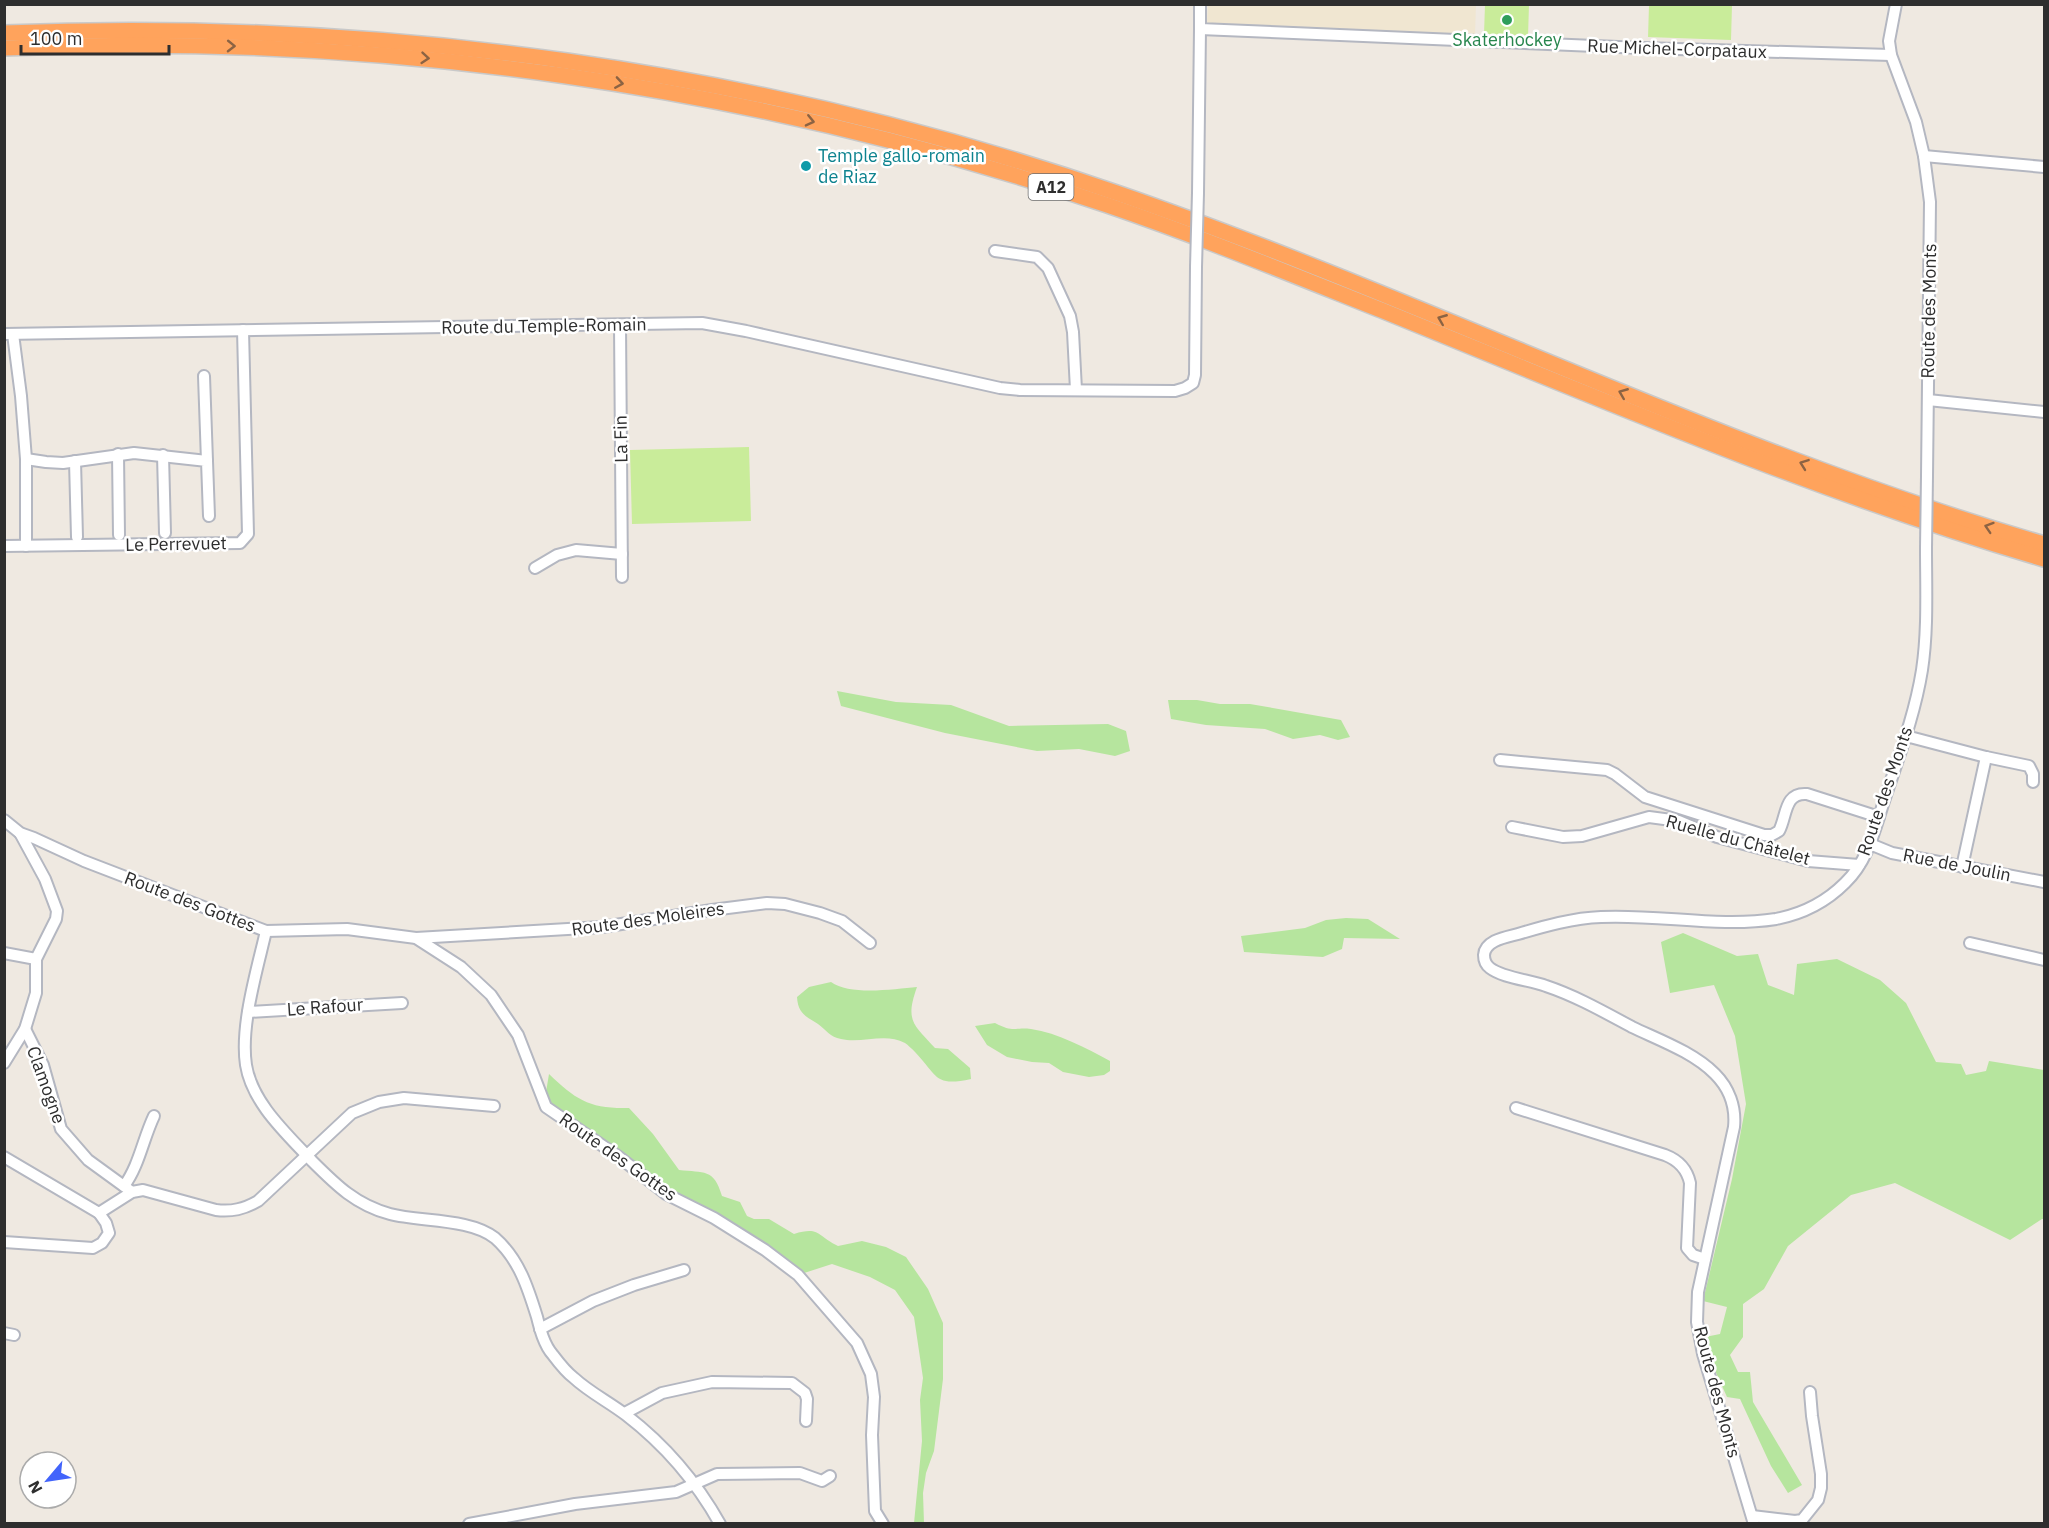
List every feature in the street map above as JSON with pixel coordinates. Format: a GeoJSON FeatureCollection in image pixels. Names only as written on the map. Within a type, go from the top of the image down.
{"type":"FeatureCollection","features":[{"type":"Feature","properties":{"kind":"highway","name":"A12"},"geometry":{"type":"LineString","coordinates":[[4,33],[135,30],[264,32],[479,49],[624,69],[690,81],[807,105],[898,127],[1073,179],[1190,220],[1762,448],[1933,510],[2044,544]]}},
{"type":"Feature","properties":{"kind":"highway","name":"A12"},"geometry":{"type":"LineString","coordinates":[[4,48],[146,45],[264,47],[370,53],[476,63],[697,96],[895,141],[1057,189],[1196,237],[1756,462],[1918,519],[2044,559]]}},
{"type":"Feature","properties":{"kind":"street"},"geometry":{"type":"LineString","coordinates":[[1200,4],[1200,29]]}},
{"type":"Feature","properties":{"kind":"street","name":"Route des Monts"},"geometry":{"type":"LineString","coordinates":[[1753,1520],[1698,1331],[1697,1302],[1734,1121],[1732,1101],[1720,1080],[1694,1058],[1570,995],[1542,984],[1493,970],[1486,964],[1485,950],[1493,942],[1509,936],[1587,918],[1620,916],[1739,922],[1791,916],[1807,910],[1846,882],[1859,865],[1870,844],[1906,736],[1922,672],[1926,638],[1930,202],[1924,156],[1916,122],[1891,55],[1889,41],[1896,4]]}},
{"type":"Feature","properties":{"kind":"street","name":"Rue Michel-Corpataux"},"geometry":{"type":"LineString","coordinates":[[1200,29],[1608,47],[1891,55]]}},
{"type":"Feature","properties":{"kind":"street","name":"Route du Temple-Romain"},"geometry":{"type":"LineString","coordinates":[[9,334],[702,324],[746,331],[1000,388],[1175,391],[1193,383],[1195,375],[1200,29]]}},
{"type":"Feature","properties":{"kind":"street"},"geometry":{"type":"LineString","coordinates":[[1924,156],[2044,167]]}},
{"type":"Feature","properties":{"kind":"street"},"geometry":{"type":"LineString","coordinates":[[995,250],[1036,257],[1048,268],[1070,316],[1076,390]]}},
{"type":"Feature","properties":{"kind":"street","name":"La Fin"},"geometry":{"type":"LineString","coordinates":[[620,325],[622,577]]}},
{"type":"Feature","properties":{"kind":"street","name":"Le Perrevuet"},"geometry":{"type":"LineString","coordinates":[[4,546],[240,543],[248,534],[243,330]]}},
{"type":"Feature","properties":{"kind":"street"},"geometry":{"type":"LineString","coordinates":[[9,334],[21,396],[26,459],[26,546]]}},
{"type":"Feature","properties":{"kind":"street"},"geometry":{"type":"LineString","coordinates":[[204,376],[209,516]]}},
{"type":"Feature","properties":{"kind":"street"},"geometry":{"type":"LineString","coordinates":[[1928,400],[2044,412]]}},
{"type":"Feature","properties":{"kind":"street"},"geometry":{"type":"LineString","coordinates":[[26,459],[46,462],[75,461],[134,453],[207,460]]}},
{"type":"Feature","properties":{"kind":"street"},"geometry":{"type":"LineString","coordinates":[[118,454],[119,535]]}},
{"type":"Feature","properties":{"kind":"street"},"geometry":{"type":"LineString","coordinates":[[163,455],[165,533]]}},
{"type":"Feature","properties":{"kind":"street"},"geometry":{"type":"LineString","coordinates":[[75,461],[77,537]]}},
{"type":"Feature","properties":{"kind":"street"},"geometry":{"type":"LineString","coordinates":[[535,568],[566,552],[576,550],[622,554]]}},
{"type":"Feature","properties":{"kind":"street"},"geometry":{"type":"LineString","coordinates":[[1906,736],[2029,766],[2033,774],[2033,782]]}},
{"type":"Feature","properties":{"kind":"street"},"geometry":{"type":"LineString","coordinates":[[1962,867],[1986,757]]}},
{"type":"Feature","properties":{"kind":"street"},"geometry":{"type":"LineString","coordinates":[[1500,760],[1607,770],[1645,797],[1768,835],[1779,831],[1790,801],[1799,794],[1807,794],[1879,817]]}},
{"type":"Feature","properties":{"kind":"street","name":"Ruelle du Châtelet"},"geometry":{"type":"LineString","coordinates":[[1512,827],[1573,837],[1649,817],[1679,821],[1717,837],[1808,861],[1859,865]]}},
{"type":"Feature","properties":{"kind":"street","name":"Route des Gottes"},"geometry":{"type":"LineString","coordinates":[[4,820],[20,834],[266,931],[346,929],[416,938],[460,967],[491,995],[518,1035],[546,1107],[619,1157],[666,1194],[714,1218],[765,1250],[798,1275],[857,1343],[871,1374],[874,1397],[872,1435],[876,1511],[883,1524]]}},
{"type":"Feature","properties":{"kind":"street"},"geometry":{"type":"LineString","coordinates":[[4,1063],[25,1029],[36,993],[36,959],[56,919],[57,911],[45,879],[20,834]]}},
{"type":"Feature","properties":{"kind":"street","name":"Rue de Joulin"},"geometry":{"type":"LineString","coordinates":[[1870,844],[1892,853],[2044,882]]}},
{"type":"Feature","properties":{"kind":"street","name":"Route des Moleires"},"geometry":{"type":"LineString","coordinates":[[416,938],[602,927],[767,903],[785,904],[842,921],[870,943]]}},
{"type":"Feature","properties":{"kind":"street"},"geometry":{"type":"LineString","coordinates":[[266,931],[248,1012],[246,1066],[256,1091],[269,1113],[343,1192],[366,1205],[390,1214],[465,1225],[492,1236],[509,1252],[520,1271],[550,1352],[574,1379],[625,1413],[670,1454],[696,1484],[720,1524]]}},
{"type":"Feature","properties":{"kind":"street"},"geometry":{"type":"LineString","coordinates":[[1970,943],[2044,960]]}},
{"type":"Feature","properties":{"kind":"street"},"geometry":{"type":"LineString","coordinates":[[4,952],[36,959]]}},
{"type":"Feature","properties":{"kind":"street","name":"Le Rafour"},"geometry":{"type":"LineString","coordinates":[[248,1012],[402,1003]]}},
{"type":"Feature","properties":{"kind":"street","name":"Clamogne"},"geometry":{"type":"LineString","coordinates":[[25,1029],[43,1065],[61,1129],[88,1160],[128,1189]]}},
{"type":"Feature","properties":{"kind":"street"},"geometry":{"type":"LineString","coordinates":[[128,1189],[143,1190],[216,1210],[228,1211],[244,1208],[258,1201],[352,1113],[378,1102],[404,1098],[494,1106]]}},
{"type":"Feature","properties":{"kind":"street"},"geometry":{"type":"LineString","coordinates":[[1516,1108],[1665,1155],[1677,1161],[1687,1173],[1690,1183],[1687,1248],[1693,1255],[1705,1259]]}},
{"type":"Feature","properties":{"kind":"street"},"geometry":{"type":"LineString","coordinates":[[99,1213],[128,1189],[146,1133],[154,1116]]}},
{"type":"Feature","properties":{"kind":"street"},"geometry":{"type":"LineString","coordinates":[[4,1157],[99,1213],[109,1233],[102,1243],[93,1248],[4,1242]]}},
{"type":"Feature","properties":{"kind":"street"},"geometry":{"type":"LineString","coordinates":[[540,1329],[593,1301],[634,1285],[684,1270]]}},
{"type":"Feature","properties":{"kind":"street"},"geometry":{"type":"LineString","coordinates":[[625,1413],[662,1393],[712,1382],[792,1383],[805,1393],[806,1421]]}},
{"type":"Feature","properties":{"kind":"street"},"geometry":{"type":"LineString","coordinates":[[1753,1520],[1802,1520],[1818,1500],[1822,1481],[1812,1423],[1810,1392]]}},
{"type":"Feature","properties":{"kind":"street"},"geometry":{"type":"LineString","coordinates":[[469,1524],[575,1504],[676,1492],[717,1474],[800,1473],[822,1481],[830,1476]]}},
{"type":"Feature","properties":{"kind":"shaded area"},"geometry":{"type":"Polygon","coordinates":[[[1208,5],[1476,5],[1475,35],[1207,23],[1208,5]]]}},
{"type":"Feature","properties":{"kind":"green space","name":"Skaterhockey"},"geometry":{"type":"Polygon","coordinates":[[[1485,5],[1529,5],[1528,36],[1484,34],[1485,5]]]}},
{"type":"Feature","properties":{"kind":"green space"},"geometry":{"type":"Polygon","coordinates":[[[1649,5],[1732,5],[1731,40],[1648,37],[1649,5]]]}},
{"type":"Feature","properties":{"kind":"green space"},"geometry":{"type":"Polygon","coordinates":[[[749,447],[751,521],[632,524],[630,450],[749,447]]]}},
{"type":"Feature","properties":{"kind":"green space"},"geometry":{"type":"Polygon","coordinates":[[[837,691],[896,702],[951,705],[1009,726],[1108,724],[1126,731],[1130,751],[1115,756],[1079,749],[1037,751],[945,733],[841,706],[837,691]]]}},
{"type":"Feature","properties":{"kind":"green space"},"geometry":{"type":"Polygon","coordinates":[[[1168,700],[1250,704],[1341,720],[1350,737],[1338,740],[1320,735],[1293,739],[1265,729],[1206,725],[1171,719],[1168,700]]]}},
{"type":"Feature","properties":{"kind":"green space"},"geometry":{"type":"Polygon","coordinates":[[[1368,919],[1400,939],[1344,938],[1342,949],[1323,957],[1244,952],[1241,936],[1305,928],[1326,920],[1368,919]]]}},
{"type":"Feature","properties":{"kind":"green space"},"geometry":{"type":"Polygon","coordinates":[[[1683,933],[1737,956],[1758,954],[1768,985],[1794,995],[1797,964],[1837,959],[1880,980],[1906,1003],[1936,1062],[1961,1064],[1966,1075],[1986,1071],[1989,1061],[2044,1070],[2044,1219],[2010,1240],[1895,1183],[1851,1195],[1788,1246],[1764,1289],[1743,1304],[1743,1337],[1730,1355],[1738,1372],[1750,1372],[1753,1402],[1802,1485],[1788,1493],[1771,1466],[1740,1399],[1727,1397],[1708,1355],[1705,1337],[1720,1334],[1727,1307],[1703,1301],[1732,1179],[1746,1104],[1735,1036],[1714,985],[1670,993],[1661,942],[1683,933]]]}},
{"type":"Feature","properties":{"kind":"green space"},"geometry":{"type":"Polygon","coordinates":[[[831,982],[849,989],[860,990],[917,987],[912,1008],[916,1027],[935,1048],[948,1049],[970,1068],[971,1079],[950,1082],[938,1078],[910,1047],[897,1040],[881,1038],[849,1040],[831,1035],[803,1014],[797,997],[809,987],[831,982]]]}},
{"type":"Feature","properties":{"kind":"green space"},"geometry":{"type":"Polygon","coordinates":[[[995,1023],[1010,1029],[1041,1031],[1072,1042],[1110,1061],[1110,1071],[1104,1075],[1089,1077],[1063,1072],[1049,1063],[1007,1057],[987,1045],[975,1026],[995,1023]]]}},
{"type":"Feature","properties":{"kind":"green space"},"geometry":{"type":"Polygon","coordinates":[[[549,1074],[584,1101],[604,1107],[629,1108],[653,1134],[679,1170],[701,1172],[711,1176],[722,1196],[740,1202],[747,1216],[754,1219],[769,1219],[794,1234],[809,1231],[818,1233],[838,1246],[862,1241],[886,1247],[906,1257],[928,1289],[943,1323],[943,1379],[934,1451],[926,1473],[923,1493],[924,1523],[914,1523],[922,1441],[920,1400],[923,1378],[914,1317],[895,1290],[870,1277],[832,1264],[798,1275],[670,1196],[547,1108],[545,1098],[549,1074]]]}},
{"type":"Feature","properties":{"kind":"place","name":"Skaterhockey"},"geometry":{"type":"Point","coordinates":[1507,20]}},
{"type":"Feature","properties":{"kind":"place","name":"Temple gallo-romain de Riaz"},"geometry":{"type":"Point","coordinates":[806,166]}}]}
